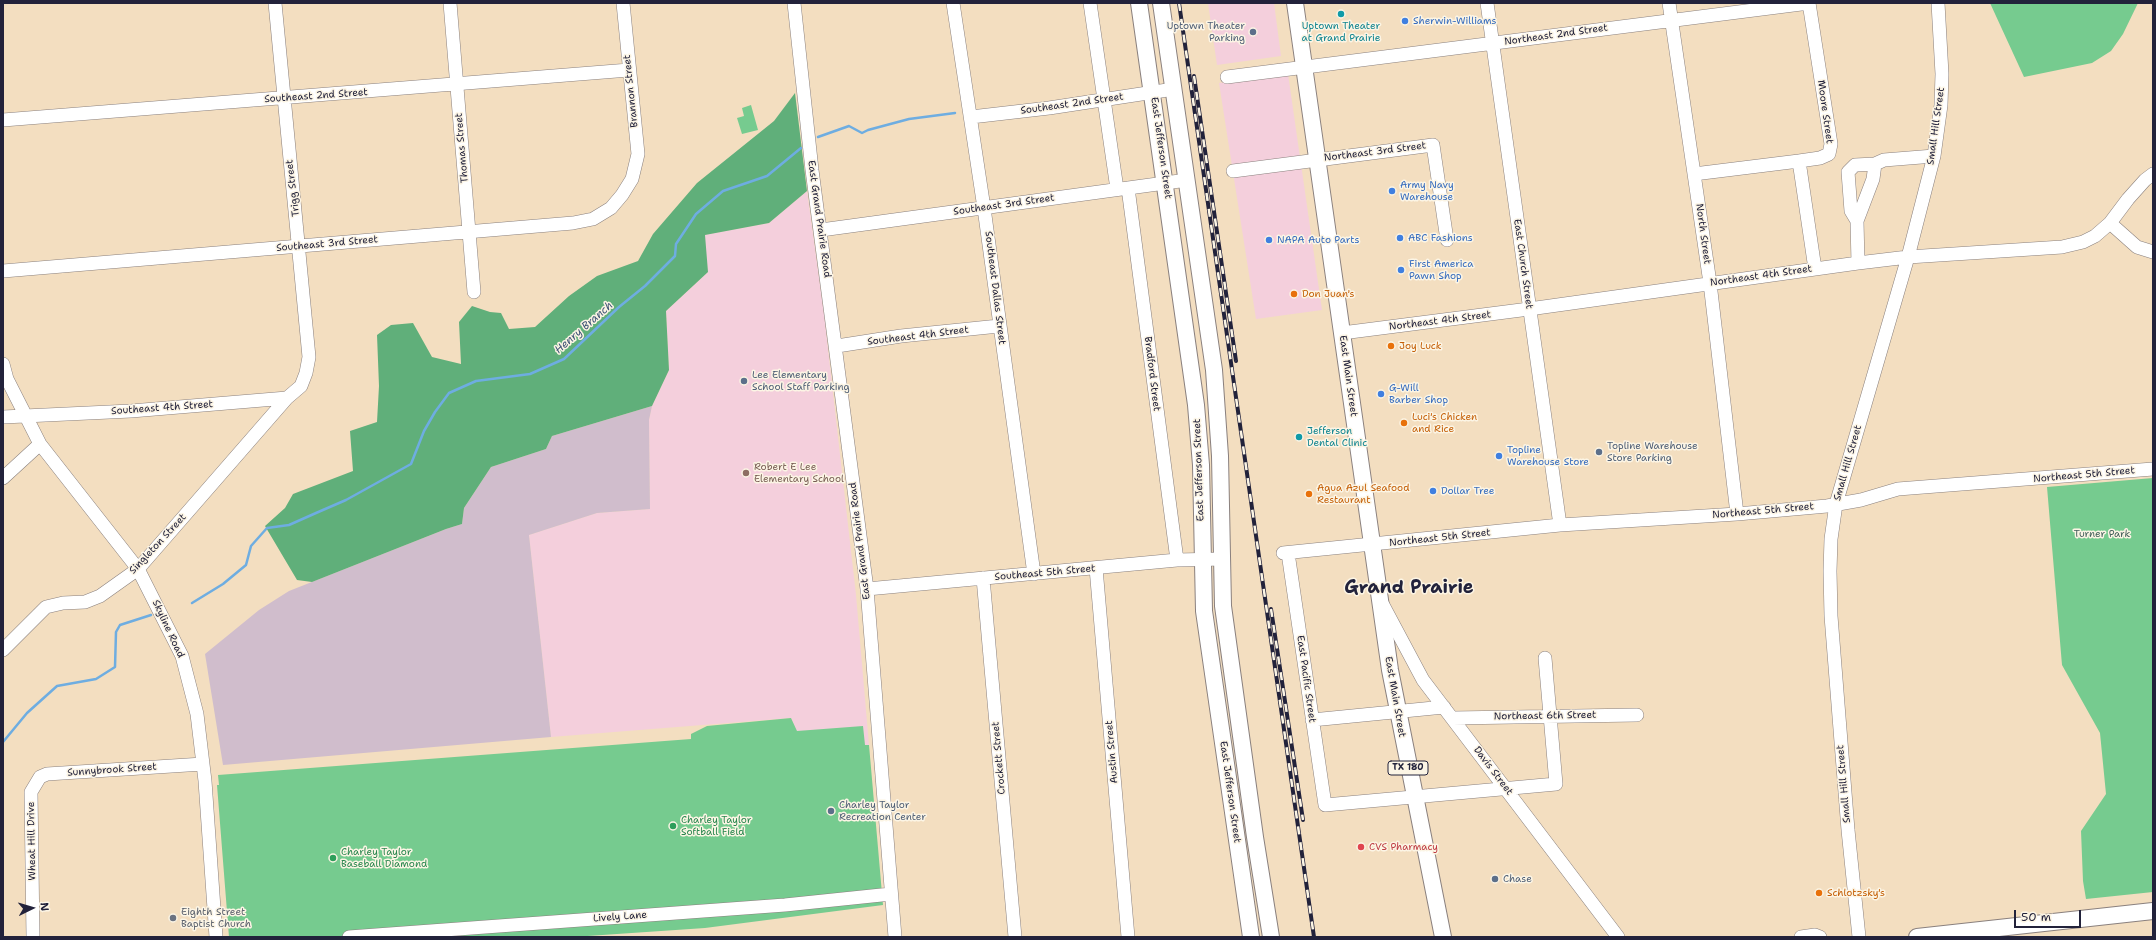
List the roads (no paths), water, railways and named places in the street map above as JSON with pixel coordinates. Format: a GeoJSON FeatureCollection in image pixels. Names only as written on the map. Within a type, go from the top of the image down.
{"type":"FeatureCollection","features":[{"type":"Feature","properties":{"kind":"main road","name":"East Jefferson Street"},"geometry":{"type":"LineString","coordinates":[[1139,3],[1185,314],[1194,387],[1201,465],[1204,611],[1251,937]]}},
{"type":"Feature","properties":{"kind":"main road","name":"East Jefferson Street"},"geometry":{"type":"LineString","coordinates":[[1161,3],[1196,240],[1215,388],[1220,456],[1223,606],[1237,714],[1271,937]]}},
{"type":"Feature","properties":{"kind":"main road","name":"East Main Street"},"geometry":{"type":"LineString","coordinates":[[1295,3],[1379,598],[1414,797],[1443,937]]}},
{"type":"Feature","properties":{"kind":"main road"},"geometry":{"type":"LineString","coordinates":[[1174,243],[1196,240]]}},
{"type":"Feature","properties":{"kind":"main road"},"geometry":{"type":"LineString","coordinates":[[1185,314],[1205,312]]}},
{"type":"Feature","properties":{"kind":"main road"},"geometry":{"type":"LineString","coordinates":[[1194,387],[1215,388]]}},
{"type":"Feature","properties":{"kind":"main road"},"geometry":{"type":"LineString","coordinates":[[1219,716],[1237,714]]}},
{"type":"Feature","properties":{"kind":"main road"},"geometry":{"type":"LineString","coordinates":[[1917,937],[2153,911]]}},
{"type":"Feature","properties":{"kind":"street","name":"Trigg Street"},"geometry":{"type":"LineString","coordinates":[[275,3],[283,99],[309,357],[301,386],[287,398]]}},
{"type":"Feature","properties":{"kind":"street","name":"Thomas Street"},"geometry":{"type":"LineString","coordinates":[[450,3],[474,292]]}},
{"type":"Feature","properties":{"kind":"street","name":"Brannon Street"},"geometry":{"type":"LineString","coordinates":[[623,3],[638,154],[632,179]]}},
{"type":"Feature","properties":{"kind":"street","name":"East Grand Prairie Road"},"geometry":{"type":"LineString","coordinates":[[794,3],[821,230],[867,589],[895,937]]}},
{"type":"Feature","properties":{"kind":"street","name":"Southeast Dallas Street"},"geometry":{"type":"LineString","coordinates":[[953,3],[984,208],[1034,574]]}},
{"type":"Feature","properties":{"kind":"street","name":"Bradford Street"},"geometry":{"type":"LineString","coordinates":[[1090,3],[1104,100],[1123,188],[1177,560]]}},
{"type":"Feature","properties":{"kind":"street","name":"East Church Street"},"geometry":{"type":"LineString","coordinates":[[1487,3],[1560,525]]}},
{"type":"Feature","properties":{"kind":"street","name":"North Street"},"geometry":{"type":"LineString","coordinates":[[1669,3],[1710,283],[1736,514]]}},
{"type":"Feature","properties":{"kind":"street","name":"Northeast 2nd Street"},"geometry":{"type":"LineString","coordinates":[[1304,68],[1809,3]]}},
{"type":"Feature","properties":{"kind":"street","name":"Moore Street"},"geometry":{"type":"LineString","coordinates":[[1799,161],[1820,158],[1829,154],[1831,144],[1809,3]]}},
{"type":"Feature","properties":{"kind":"street","name":"Small Hill Street"},"geometry":{"type":"LineString","coordinates":[[1859,934],[1847,822],[1832,616],[1830,546],[1836,504],[1908,257],[1934,156],[1941,105],[1942,74],[1938,3]]}},
{"type":"Feature","properties":{"kind":"street"},"geometry":{"type":"LineString","coordinates":[[1227,77],[1304,68]]}},
{"type":"Feature","properties":{"kind":"street","name":"Southeast 2nd Street"},"geometry":{"type":"LineString","coordinates":[[3,120],[283,99],[629,70]]}},
{"type":"Feature","properties":{"kind":"street","name":"Southeast 2nd Street"},"geometry":{"type":"LineString","coordinates":[[971,117],[1104,100],[1174,89]]}},
{"type":"Feature","properties":{"kind":"street","name":"Northeast 3rd Street"},"geometry":{"type":"LineString","coordinates":[[1317,160],[1434,145],[1447,240]]}},
{"type":"Feature","properties":{"kind":"street"},"geometry":{"type":"LineString","coordinates":[[1858,263],[1856,221],[1851,211],[1848,172],[1855,165],[1874,164],[1884,160],[1934,156]]}},
{"type":"Feature","properties":{"kind":"street"},"geometry":{"type":"LineString","coordinates":[[1233,171],[1317,160]]}},
{"type":"Feature","properties":{"kind":"street"},"geometry":{"type":"LineString","coordinates":[[1694,174],[1799,161],[1815,268]]}},
{"type":"Feature","properties":{"kind":"street"},"geometry":{"type":"LineString","coordinates":[[1856,221],[1873,179],[1874,164]]}},
{"type":"Feature","properties":{"kind":"street","name":"Northeast 4th Street"},"geometry":{"type":"LineString","coordinates":[[1342,333],[1529,309],[1815,268],[1908,257],[2062,247],[2083,242],[2095,236],[2110,223],[2128,199],[2145,180],[2153,174]]}},
{"type":"Feature","properties":{"kind":"street","name":"Southeast 3rd Street"},"geometry":{"type":"LineString","coordinates":[[3,271],[573,223],[594,219],[611,208],[622,195],[632,179]]}},
{"type":"Feature","properties":{"kind":"street","name":"Southeast 3rd Street"},"geometry":{"type":"LineString","coordinates":[[821,230],[1187,180]]}},
{"type":"Feature","properties":{"kind":"street"},"geometry":{"type":"LineString","coordinates":[[2110,223],[2136,247],[2153,252]]}},
{"type":"Feature","properties":{"kind":"street","name":"Southeast 4th Street"},"geometry":{"type":"LineString","coordinates":[[837,346],[901,336],[999,326]]}},
{"type":"Feature","properties":{"kind":"street","name":"Skyline Road"},"geometry":{"type":"LineString","coordinates":[[3,364],[7,379],[24,416],[40,444],[138,569],[182,656],[197,714],[203,764],[216,937]]}},
{"type":"Feature","properties":{"kind":"street","name":"Southeast 4th Street"},"geometry":{"type":"LineString","coordinates":[[3,418],[131,411],[287,398]]}},
{"type":"Feature","properties":{"kind":"street","name":"Singleton Street"},"geometry":{"type":"LineString","coordinates":[[3,650],[46,607],[63,603],[85,602],[100,596],[138,569],[287,398]]}},
{"type":"Feature","properties":{"kind":"street"},"geometry":{"type":"LineString","coordinates":[[3,478],[40,444]]}},
{"type":"Feature","properties":{"kind":"street","name":"Northeast 5th Street"},"geometry":{"type":"LineString","coordinates":[[1372,546],[1560,525],[1736,514],[1827,506],[1861,500],[1898,489],[2153,469]]}},
{"type":"Feature","properties":{"kind":"street","name":"East Pacific Street"},"geometry":{"type":"LineString","coordinates":[[1372,546],[1285,553],[1325,805],[1414,797]]}},
{"type":"Feature","properties":{"kind":"street","name":"Southeast 5th Street"},"geometry":{"type":"LineString","coordinates":[[867,589],[1177,560],[1223,559]]}},
{"type":"Feature","properties":{"kind":"street","name":"Austin Street"},"geometry":{"type":"LineString","coordinates":[[1096,568],[1128,937]]}},
{"type":"Feature","properties":{"kind":"street","name":"Crockett Street"},"geometry":{"type":"LineString","coordinates":[[983,578],[1014,937]]}},
{"type":"Feature","properties":{"kind":"street","name":"Davis Street"},"geometry":{"type":"LineString","coordinates":[[1379,598],[1423,680],[1618,937]]}},
{"type":"Feature","properties":{"kind":"street"},"geometry":{"type":"LineString","coordinates":[[1414,797],[1556,784],[1545,658]]}},
{"type":"Feature","properties":{"kind":"street"},"geometry":{"type":"LineString","coordinates":[[1312,720],[1444,707]]}},
{"type":"Feature","properties":{"kind":"street","name":"Northeast 6th Street"},"geometry":{"type":"LineString","coordinates":[[1453,718],[1551,715],[1637,715]]}},
{"type":"Feature","properties":{"kind":"street","name":"Sunnybrook Street"},"geometry":{"type":"LineString","coordinates":[[31,792],[36,781],[47,774],[203,764]]}},
{"type":"Feature","properties":{"kind":"street","name":"Wheat Hill Drive"},"geometry":{"type":"LineString","coordinates":[[31,792],[33,937]]}},
{"type":"Feature","properties":{"kind":"street","name":"Lively Lane"},"geometry":{"type":"LineString","coordinates":[[349,937],[785,905],[891,894]]}},
{"type":"Feature","properties":{"kind":"street"},"geometry":{"type":"LineString","coordinates":[[1801,937],[1815,935],[1820,937]]}},
{"type":"Feature","properties":{"kind":"waterway","name":"Henry Branch"},"geometry":{"type":"LineString","coordinates":[[818,137],[849,126],[862,133],[909,119],[955,113]]}},
{"type":"Feature","properties":{"kind":"waterway","name":"Henry Branch"},"geometry":{"type":"LineString","coordinates":[[192,603],[223,584],[246,565],[251,546],[267,528],[289,525],[346,500],[411,464],[424,431],[435,412],[449,393],[476,381],[530,374],[564,359],[619,307],[645,286],[675,256],[676,244],[696,214],[723,191],[767,176],[801,148]]}},
{"type":"Feature","properties":{"kind":"waterway","name":"Henry Branch"},"geometry":{"type":"LineString","coordinates":[[3,742],[27,713],[57,686],[96,679],[115,667],[116,632],[120,625],[151,615]]}},
{"type":"Feature","properties":{"kind":"railway"},"geometry":{"type":"LineString","coordinates":[[1179,3],[1314,937]]}},
{"type":"Feature","properties":{"kind":"railway"},"geometry":{"type":"LineString","coordinates":[[1194,76],[1236,361]]}},
{"type":"Feature","properties":{"kind":"railway"},"geometry":{"type":"LineString","coordinates":[[1271,609],[1303,820]]}},
{"type":"Feature","properties":{"kind":"place","name":"Uptown Theater at Grand Prairie"},"geometry":{"type":"Point","coordinates":[1341,14]}},
{"type":"Feature","properties":{"kind":"place","name":"Sherwin-Williams"},"geometry":{"type":"Point","coordinates":[1405,21]}},
{"type":"Feature","properties":{"kind":"place","name":"Uptown Theater Parking"},"geometry":{"type":"Point","coordinates":[1253,32]}},
{"type":"Feature","properties":{"kind":"place","name":"Army Navy Warehouse"},"geometry":{"type":"Point","coordinates":[1392,191]}},
{"type":"Feature","properties":{"kind":"place","name":"ABC Fashions"},"geometry":{"type":"Point","coordinates":[1400,238]}},
{"type":"Feature","properties":{"kind":"place","name":"NAPA Auto Parts"},"geometry":{"type":"Point","coordinates":[1269,240]}},
{"type":"Feature","properties":{"kind":"place","name":"First America Pawn Shop"},"geometry":{"type":"Point","coordinates":[1401,270]}},
{"type":"Feature","properties":{"kind":"place","name":"Don Juan's"},"geometry":{"type":"Point","coordinates":[1294,294]}},
{"type":"Feature","properties":{"kind":"place","name":"Joy Luck"},"geometry":{"type":"Point","coordinates":[1391,346]}},
{"type":"Feature","properties":{"kind":"place","name":"Lee Elementary School Staff Parking"},"geometry":{"type":"Point","coordinates":[744,381]}},
{"type":"Feature","properties":{"kind":"place","name":"G-Will Barber Shop"},"geometry":{"type":"Point","coordinates":[1381,394]}},
{"type":"Feature","properties":{"kind":"place","name":"Luci's Chicken and Rice"},"geometry":{"type":"Point","coordinates":[1404,423]}},
{"type":"Feature","properties":{"kind":"place","name":"Jefferson Dental Clinic"},"geometry":{"type":"Point","coordinates":[1299,437]}},
{"type":"Feature","properties":{"kind":"place","name":"Topline Warehouse Store Parking"},"geometry":{"type":"Point","coordinates":[1599,452]}},
{"type":"Feature","properties":{"kind":"place","name":"Topline Warehouse Store"},"geometry":{"type":"Point","coordinates":[1499,456]}},
{"type":"Feature","properties":{"kind":"place","name":"Robert E Lee Elementary School"},"geometry":{"type":"Point","coordinates":[746,473]}},
{"type":"Feature","properties":{"kind":"place","name":"Dollar Tree"},"geometry":{"type":"Point","coordinates":[1433,491]}},
{"type":"Feature","properties":{"kind":"place","name":"Agua Azul Seafood Restaurant"},"geometry":{"type":"Point","coordinates":[1309,494]}},
{"type":"Feature","properties":{"kind":"place","name":"Charley Taylor Recreation Center"},"geometry":{"type":"Point","coordinates":[831,811]}},
{"type":"Feature","properties":{"kind":"place","name":"Charley Taylor Softball Field"},"geometry":{"type":"Point","coordinates":[673,826]}},
{"type":"Feature","properties":{"kind":"place","name":"CVS Pharmacy"},"geometry":{"type":"Point","coordinates":[1361,847]}},
{"type":"Feature","properties":{"kind":"place","name":"Charley Taylor Baseball Diamond"},"geometry":{"type":"Point","coordinates":[333,858]}},
{"type":"Feature","properties":{"kind":"place","name":"Chase"},"geometry":{"type":"Point","coordinates":[1495,879]}},
{"type":"Feature","properties":{"kind":"place","name":"Schlotzsky's"},"geometry":{"type":"Point","coordinates":[1819,893]}},
{"type":"Feature","properties":{"kind":"place","name":"Eighth Street Baptist Church"},"geometry":{"type":"Point","coordinates":[173,918]}},
{"type":"Feature","properties":{"kind":"district","name":"Grand Prairie"},"geometry":{"type":"Point","coordinates":[1409,588]}},
{"type":"Feature","properties":{"kind":"park label","name":"Turner Park"},"geometry":{"type":"Point","coordinates":[2102,534]}}]}
